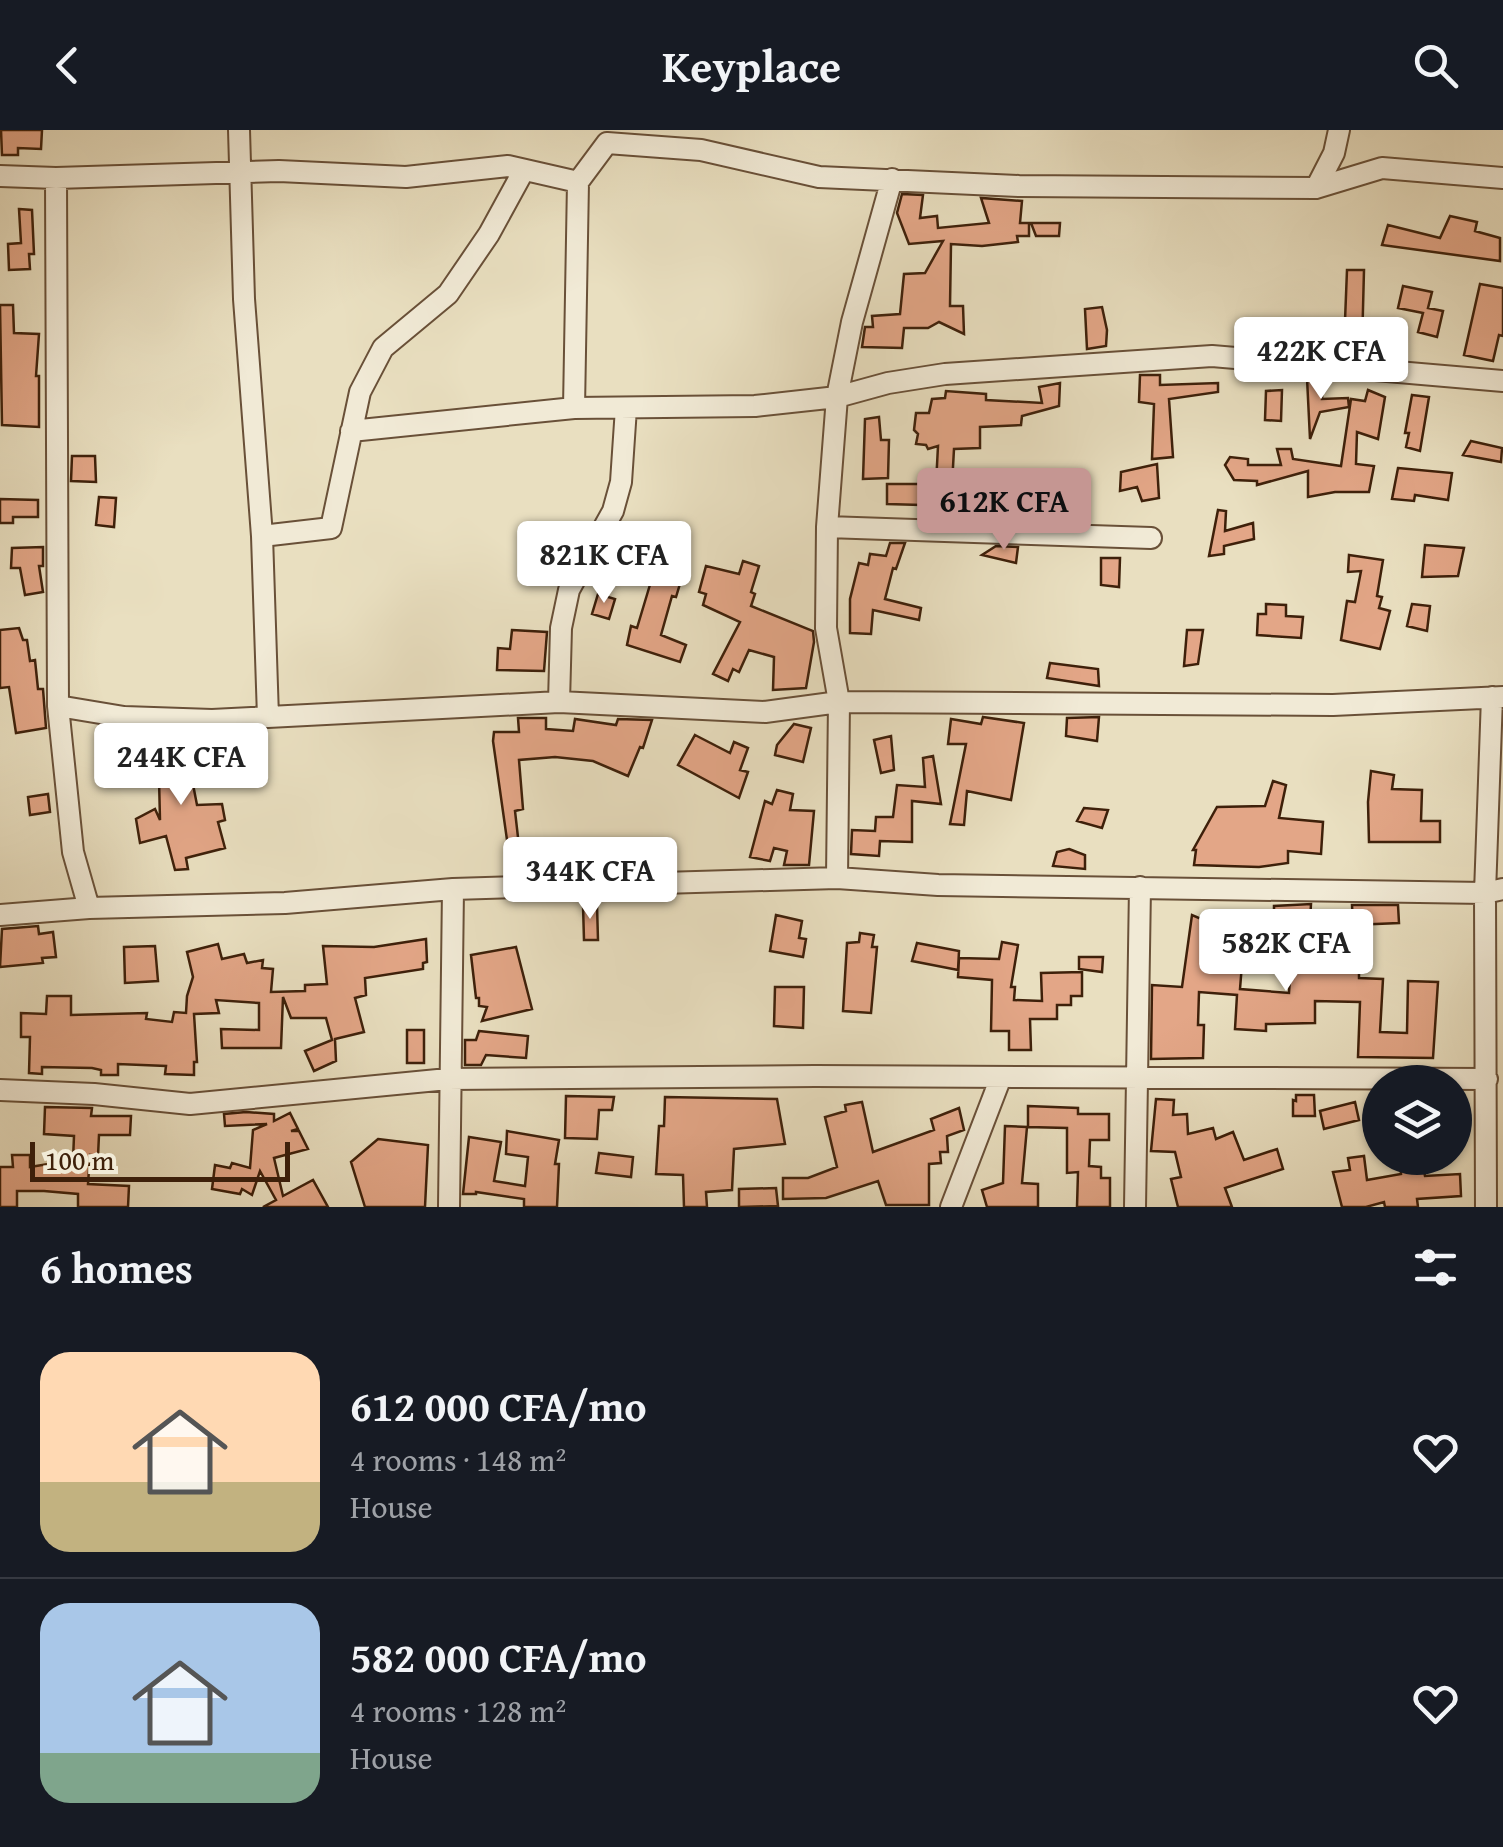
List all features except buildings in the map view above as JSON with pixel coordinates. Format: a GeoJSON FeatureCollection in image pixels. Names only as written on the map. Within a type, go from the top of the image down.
{"type":"FeatureCollection","features":[{"type":"Feature","properties":{"kind":"street"},"geometry":{"type":"LineString","coordinates":[[239,130],[238,174],[262,536],[268,717]]}},
{"type":"Feature","properties":{"kind":"street"},"geometry":{"type":"LineString","coordinates":[[1316,188],[1334,153],[1339,130]]}},
{"type":"Feature","properties":{"kind":"street"},"geometry":{"type":"LineString","coordinates":[[574,408],[578,182],[609,136],[701,150],[819,177],[1019,186],[1316,188],[1382,168],[1503,178]]}},
{"type":"Feature","properties":{"kind":"street"},"geometry":{"type":"LineString","coordinates":[[0,176],[56,178],[279,171],[406,178],[508,166],[578,182]]}},
{"type":"Feature","properties":{"kind":"street"},"geometry":{"type":"LineString","coordinates":[[262,536],[331,528],[360,392],[383,348],[448,294],[489,234],[524,170]]}},
{"type":"Feature","properties":{"kind":"street"},"geometry":{"type":"LineString","coordinates":[[56,178],[58,706],[73,852],[90,908]]}},
{"type":"Feature","properties":{"kind":"street"},"geometry":{"type":"LineString","coordinates":[[837,878],[839,702],[826,628],[828,528],[838,397],[852,322],[892,179]]}},
{"type":"Feature","properties":{"kind":"street"},"geometry":{"type":"LineString","coordinates":[[351,431],[574,408],[754,406],[838,397],[944,374],[1212,356],[1503,380]]}},
{"type":"Feature","properties":{"kind":"street"},"geometry":{"type":"LineString","coordinates":[[559,702],[561,628],[569,590],[613,511],[622,482],[626,408]]}},
{"type":"Feature","properties":{"kind":"street"},"geometry":{"type":"LineString","coordinates":[[828,528],[1151,538]]}},
{"type":"Feature","properties":{"kind":"street"},"geometry":{"type":"LineString","coordinates":[[58,706],[124,717],[212,720],[559,702],[765,712],[839,702],[1333,705],[1498,697],[1486,1207]]}},
{"type":"Feature","properties":{"kind":"street"},"geometry":{"type":"LineString","coordinates":[[0,915],[90,908],[285,904],[452,889],[837,878],[938,885],[1494,891]]}},
{"type":"Feature","properties":{"kind":"street"},"geometry":{"type":"LineString","coordinates":[[1135,1207],[1140,887]]}},
{"type":"Feature","properties":{"kind":"street"},"geometry":{"type":"LineString","coordinates":[[448,1207],[452,889]]}},
{"type":"Feature","properties":{"kind":"street"},"geometry":{"type":"LineString","coordinates":[[951,1207],[1001,1077]]}},
{"type":"Feature","properties":{"kind":"street"},"geometry":{"type":"LineString","coordinates":[[0,1090],[190,1104],[448,1079],[1487,1079]]}}]}
